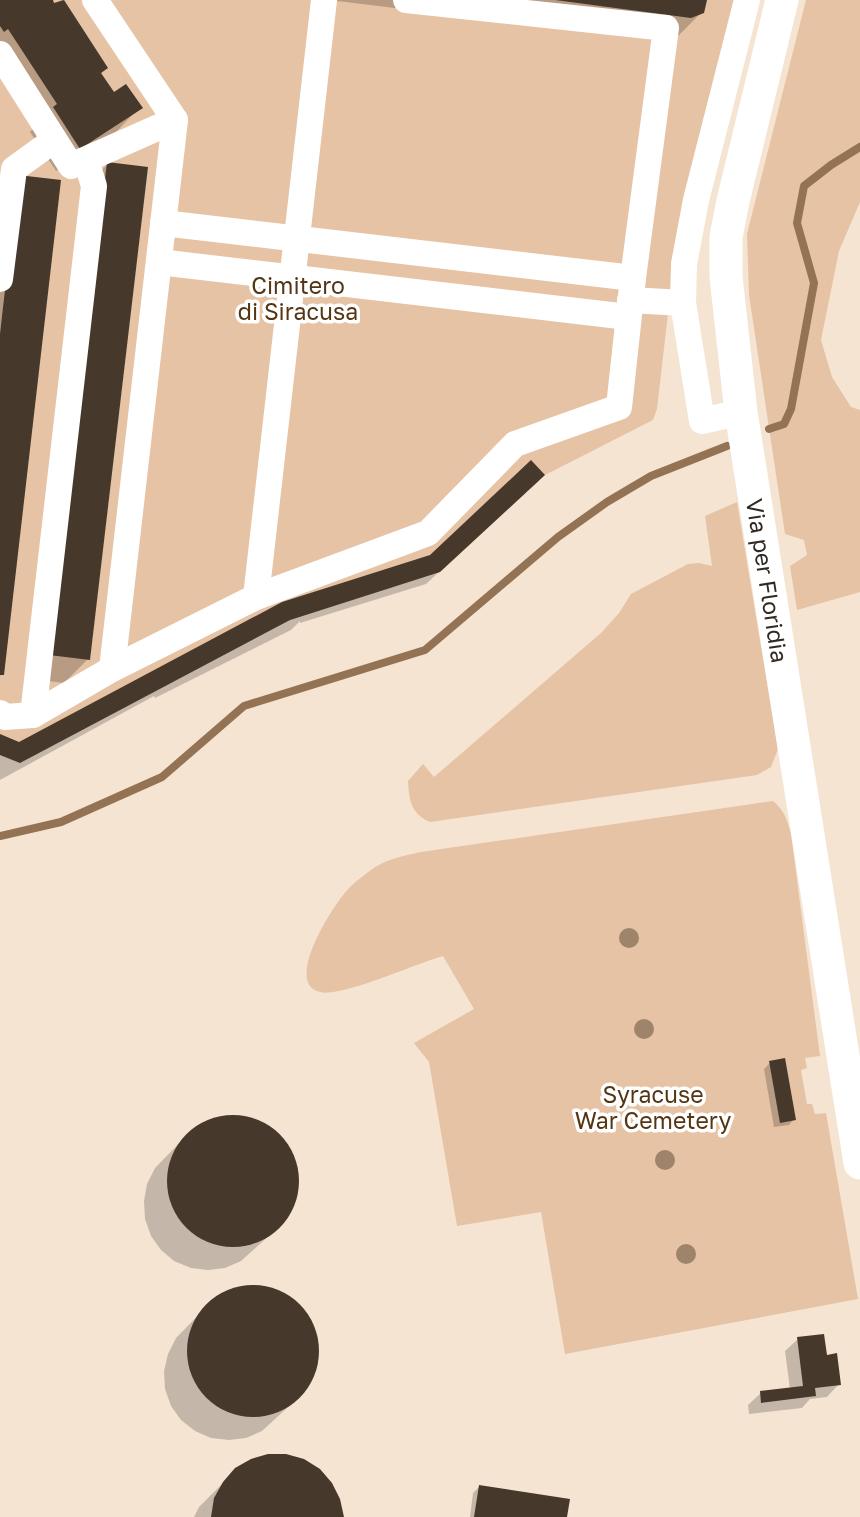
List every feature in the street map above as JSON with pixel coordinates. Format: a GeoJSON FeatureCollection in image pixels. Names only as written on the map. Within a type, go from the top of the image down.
{"type":"FeatureCollection","features":[{"type":"Feature","properties":{"kind":"main road","name":"Via per Floridia"},"geometry":{"type":"LineString","coordinates":[[782,0],[733,201],[726,237],[726,277],[741,412],[860,1163]]}},
{"type":"Feature","properties":{"kind":"lane"},"geometry":{"type":"LineString","coordinates":[[95,0],[175,120],[112,669]]}},
{"type":"Feature","properties":{"kind":"lane"},"geometry":{"type":"LineString","coordinates":[[256,597],[324,0]]}},
{"type":"Feature","properties":{"kind":"lane"},"geometry":{"type":"LineString","coordinates":[[0,713],[5,717],[33,715],[112,669],[256,597],[428,533],[515,444],[619,407],[666,28],[406,0]]}},
{"type":"Feature","properties":{"kind":"lane"},"geometry":{"type":"LineString","coordinates":[[741,412],[702,421],[683,303],[684,264],[696,200],[747,0]]}},
{"type":"Feature","properties":{"kind":"lane"},"geometry":{"type":"LineString","coordinates":[[0,54],[71,166],[175,120]]}},
{"type":"Feature","properties":{"kind":"lane"},"geometry":{"type":"LineString","coordinates":[[0,279],[14,169],[54,140]]}},
{"type":"Feature","properties":{"kind":"lane"},"geometry":{"type":"LineString","coordinates":[[33,715],[94,186],[86,160]]}},
{"type":"Feature","properties":{"kind":"lane"},"geometry":{"type":"LineString","coordinates":[[163,223],[297,239],[631,298]]}},
{"type":"Feature","properties":{"kind":"lane"},"geometry":{"type":"LineString","coordinates":[[159,262],[293,277],[683,303]]}},
{"type":"Feature","properties":{"kind":"green space","name":"Cimitero di Siracusa"},"geometry":{"type":"Polygon","coordinates":[[[0,0],[737,0],[674,261],[657,409],[653,420],[545,475],[440,572],[290,620],[0,755],[0,0]]]}},
{"type":"Feature","properties":{"kind":"green space"},"geometry":{"type":"Polygon","coordinates":[[[806,0],[860,0],[860,202],[839,251],[821,340],[832,377],[851,407],[860,410],[860,592],[797,610],[790,566],[807,555],[804,540],[785,534],[749,295],[747,234],[806,0]]]}},
{"type":"Feature","properties":{"kind":"green space"},"geometry":{"type":"Polygon","coordinates":[[[737,502],[778,749],[771,767],[757,775],[430,822],[415,811],[410,800],[408,781],[423,764],[434,777],[601,633],[631,594],[688,564],[712,566],[705,516],[737,502]]]}},
{"type":"Feature","properties":{"kind":"green space","name":"Syracuse War Cemetery"},"geometry":{"type":"Polygon","coordinates":[[[773,801],[783,812],[791,834],[820,1056],[805,1058],[807,1068],[801,1070],[807,1104],[812,1104],[815,1114],[826,1113],[858,1299],[565,1354],[541,1212],[457,1226],[429,1062],[414,1043],[474,1009],[443,956],[344,990],[320,992],[310,986],[307,974],[315,942],[334,908],[350,887],[377,866],[395,858],[773,801]]]}},
{"type":"Feature","properties":{"kind":"building"},"geometry":{"type":"Polygon","coordinates":[[[0,0],[53,0],[54,3],[64,0],[108,68],[101,73],[114,92],[126,84],[143,108],[80,149],[53,107],[57,104],[8,29],[4,32],[0,26],[0,0]]]}},
{"type":"Feature","properties":{"kind":"building"},"geometry":{"type":"Polygon","coordinates":[[[555,0],[707,0],[704,13],[691,18],[555,0]]]}},
{"type":"Feature","properties":{"kind":"building"},"geometry":{"type":"Polygon","coordinates":[[[107,162],[148,167],[90,660],[49,655],[107,162]]]}},
{"type":"Feature","properties":{"kind":"building"},"geometry":{"type":"Polygon","coordinates":[[[18,175],[61,180],[4,675],[0,675],[0,334],[18,175]]]}},
{"type":"Feature","properties":{"kind":"building"},"geometry":{"type":"Polygon","coordinates":[[[531,460],[545,475],[440,572],[290,620],[20,763],[0,755],[0,734],[19,742],[282,602],[430,555],[531,460]]]}},
{"type":"Feature","properties":{"kind":"building"},"geometry":{"type":"Polygon","coordinates":[[[785,1058],[796,1120],[780,1123],[769,1061],[785,1058]]]}},
{"type":"Feature","properties":{"kind":"building"},"geometry":{"type":"Polygon","coordinates":[[[233,1115],[258,1120],[280,1134],[294,1156],[299,1181],[294,1206],[280,1228],[258,1242],[233,1247],[208,1242],[186,1228],[172,1206],[167,1181],[172,1156],[186,1134],[208,1120],[233,1115]]]}},
{"type":"Feature","properties":{"kind":"building"},"geometry":{"type":"Polygon","coordinates":[[[253,1285],[278,1290],[300,1304],[314,1326],[319,1351],[314,1376],[300,1398],[278,1412],[253,1417],[228,1412],[206,1398],[192,1376],[187,1351],[192,1326],[206,1304],[228,1290],[253,1285]]]}},
{"type":"Feature","properties":{"kind":"building"},"geometry":{"type":"Polygon","coordinates":[[[824,1334],[827,1355],[837,1353],[841,1385],[815,1388],[816,1396],[761,1403],[760,1391],[803,1386],[797,1337],[824,1334]]]}},
{"type":"Feature","properties":{"kind":"building"},"geometry":{"type":"Polygon","coordinates":[[[268,1454],[286,1454],[304,1459],[320,1469],[332,1483],[340,1499],[344,1517],[211,1517],[214,1498],[235,1468],[268,1454]]]}},
{"type":"Feature","properties":{"kind":"building"},"geometry":{"type":"Polygon","coordinates":[[[479,1485],[570,1499],[567,1517],[474,1517],[479,1485]]]}},
{"type":"Feature","properties":{"kind":"waterway"},"geometry":{"type":"LineString","coordinates":[[769,429],[784,424],[791,409],[814,283],[797,223],[804,186],[860,147]]}},
{"type":"Feature","properties":{"kind":"waterway"},"geometry":{"type":"LineString","coordinates":[[0,836],[61,822],[162,777],[244,706],[425,650],[558,537],[607,502],[651,476],[727,446]]}}]}
